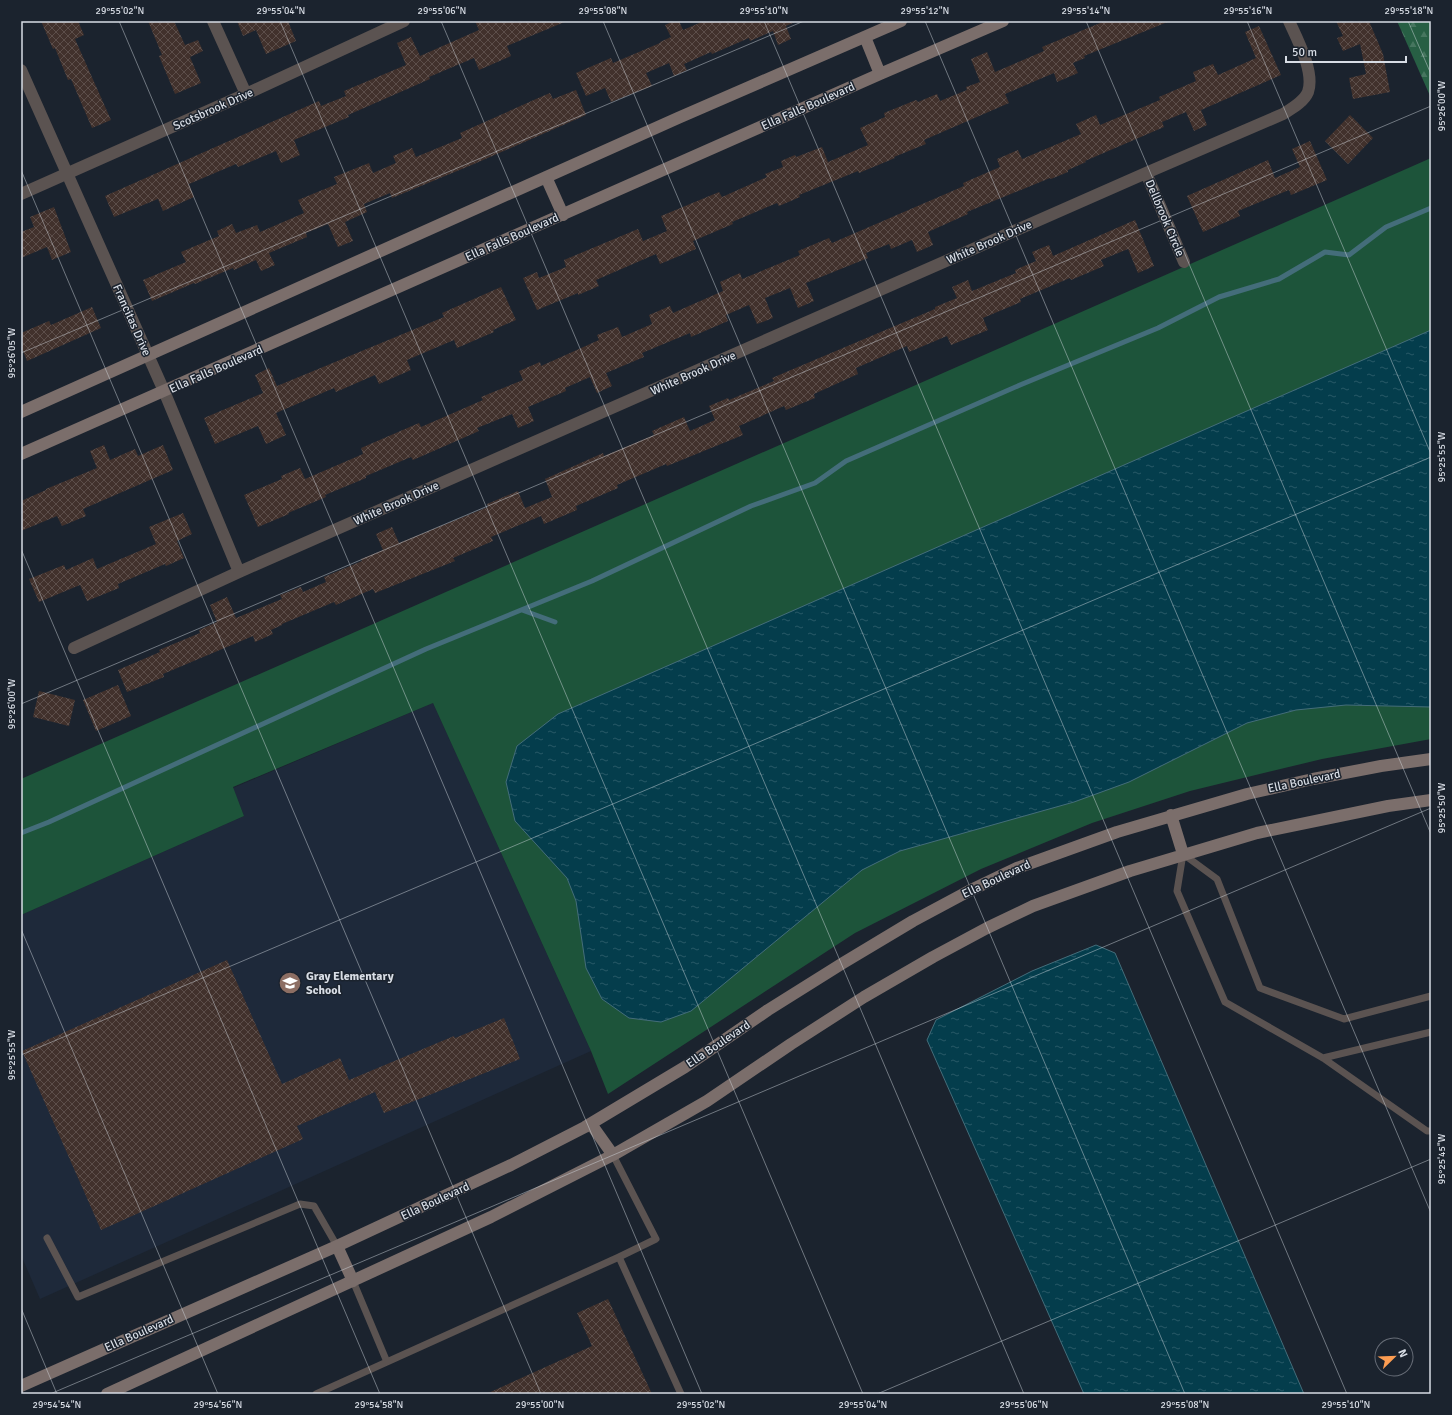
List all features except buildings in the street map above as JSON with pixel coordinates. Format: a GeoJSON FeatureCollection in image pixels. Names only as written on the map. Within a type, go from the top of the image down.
{"type":"FeatureCollection","features":[{"type":"Feature","properties":{"kind":"main road"},"geometry":{"type":"LineString","coordinates":[[21,412],[546,177],[901,21]]}},
{"type":"Feature","properties":{"kind":"main road","name":"Ella Falls Boulevard"},"geometry":{"type":"LineString","coordinates":[[21,454],[1003,21]]}},
{"type":"Feature","properties":{"kind":"main road"},"geometry":{"type":"LineString","coordinates":[[865,37],[880,74]]}},
{"type":"Feature","properties":{"kind":"main road"},"geometry":{"type":"LineString","coordinates":[[546,177],[563,215]]}},
{"type":"Feature","properties":{"kind":"main road","name":"Ella Boulevard"},"geometry":{"type":"LineString","coordinates":[[24,1385],[338,1246],[512,1165],[591,1124],[685,1067],[768,1010],[843,962],[913,921],[1017,868],[1172,815],[1247,794],[1381,766],[1431,759]]}},
{"type":"Feature","properties":{"kind":"main road"},"geometry":{"type":"LineString","coordinates":[[107,1394],[491,1218],[613,1155],[707,1101],[864,997],[933,956],[1033,906],[1184,854],[1258,833],[1388,806],[1431,800]]}},
{"type":"Feature","properties":{"kind":"main road"},"geometry":{"type":"LineString","coordinates":[[1172,815],[1184,854]]}},
{"type":"Feature","properties":{"kind":"main road"},"geometry":{"type":"LineString","coordinates":[[591,1124],[613,1155]]}},
{"type":"Feature","properties":{"kind":"main road"},"geometry":{"type":"LineString","coordinates":[[338,1246],[353,1281]]}},
{"type":"Feature","properties":{"kind":"street"},"geometry":{"type":"LineString","coordinates":[[213,21],[246,94]]}},
{"type":"Feature","properties":{"kind":"street","name":"Scotsbrook Drive"},"geometry":{"type":"LineString","coordinates":[[21,194],[246,94],[404,21]]}},
{"type":"Feature","properties":{"kind":"street","name":"White Brook Drive"},"geometry":{"type":"LineString","coordinates":[[74,648],[239,572],[1283,114],[1298,105],[1308,92],[1309,77],[1305,56],[1289,21]]}},
{"type":"Feature","properties":{"kind":"street","name":"Francitas Drive"},"geometry":{"type":"LineString","coordinates":[[21,70],[148,355],[239,572]]}},
{"type":"Feature","properties":{"kind":"street","name":"Dellbrook Circle"},"geometry":{"type":"LineString","coordinates":[[1146,173],[1184,262]]}},
{"type":"Feature","properties":{"kind":"lane"},"geometry":{"type":"LineString","coordinates":[[1431,996],[1344,1019],[1260,988],[1217,879],[1184,854],[1177,891],[1225,1002],[1323,1058],[1428,1131],[1431,1131]]}},
{"type":"Feature","properties":{"kind":"lane"},"geometry":{"type":"LineString","coordinates":[[1323,1058],[1431,1032]]}},
{"type":"Feature","properties":{"kind":"lane"},"geometry":{"type":"LineString","coordinates":[[316,1394],[656,1239],[613,1155]]}},
{"type":"Feature","properties":{"kind":"lane"},"geometry":{"type":"LineString","coordinates":[[47,1238],[78,1297],[300,1204],[314,1206],[338,1246]]}},
{"type":"Feature","properties":{"kind":"lane"},"geometry":{"type":"LineString","coordinates":[[619,1257],[681,1394]]}},
{"type":"Feature","properties":{"kind":"lane"},"geometry":{"type":"LineString","coordinates":[[353,1281],[387,1362]]}},
{"type":"Feature","properties":{"kind":"shaded area","name":"Gray Elementary School"},"geometry":{"type":"Polygon","coordinates":[[[433,703],[591,1051],[40,1299],[21,1255],[21,915],[244,816],[233,788],[433,703]]]}},
{"type":"Feature","properties":{"kind":"green space"},"geometry":{"type":"Polygon","coordinates":[[[1397,21],[1431,21],[1431,98],[1397,21]]]}},
{"type":"Feature","properties":{"kind":"green space"},"geometry":{"type":"Polygon","coordinates":[[[1431,158],[1431,739],[1322,759],[1190,791],[1092,823],[981,869],[855,933],[608,1094],[591,1051],[433,703],[233,787],[244,816],[21,915],[21,779],[1431,158]]]}},
{"type":"Feature","properties":{"kind":"water"},"geometry":{"type":"Polygon","coordinates":[[[1431,330],[1431,707],[1346,705],[1296,710],[1247,723],[1129,782],[1074,802],[900,851],[862,870],[691,1011],[661,1022],[629,1018],[602,999],[586,968],[576,901],[567,878],[515,821],[506,782],[517,746],[558,714],[1431,330]]]}},
{"type":"Feature","properties":{"kind":"water"},"geometry":{"type":"Polygon","coordinates":[[[1096,945],[1115,953],[1304,1394],[1084,1394],[927,1040],[936,1020],[1032,971],[1096,945]]]}},
{"type":"Feature","properties":{"kind":"waterway"},"geometry":{"type":"LineString","coordinates":[[21,833],[49,822],[426,649],[592,581],[751,506],[815,483],[846,461],[1020,385],[1158,328],[1219,297],[1279,279],[1325,252],[1349,255],[1386,227],[1431,208]]}},
{"type":"Feature","properties":{"kind":"waterway"},"geometry":{"type":"LineString","coordinates":[[522,610],[555,622]]}},
{"type":"Feature","properties":{"kind":"place","name":"Gray Elementary School"},"geometry":{"type":"Point","coordinates":[290,983]}}]}
